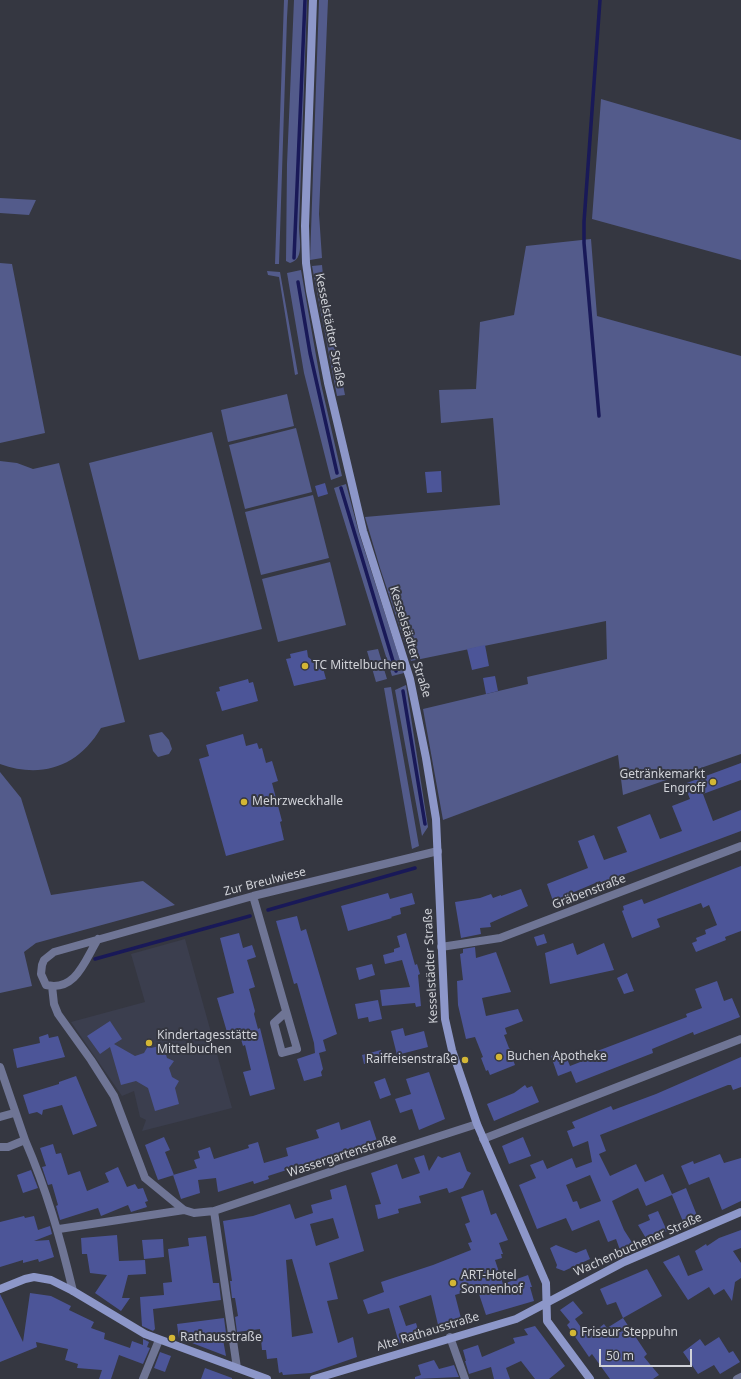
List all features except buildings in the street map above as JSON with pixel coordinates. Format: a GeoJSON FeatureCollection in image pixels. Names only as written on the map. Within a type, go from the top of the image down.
{"type":"FeatureCollection","features":[{"type":"Feature","properties":{"kind":"main road","name":"Kesselstädter Straße"},"geometry":{"type":"LineString","coordinates":[[313,0],[305,226],[306,263],[328,383],[363,531],[410,679],[418,713],[436,819],[445,1019],[452,1050],[477,1124],[546,1283],[547,1321],[590,1379]]}},
{"type":"Feature","properties":{"kind":"main road","name":"Wachenbuchener Straße"},"geometry":{"type":"LineString","coordinates":[[546,1304],[569,1290],[624,1262],[741,1212]]}},
{"type":"Feature","properties":{"kind":"main road"},"geometry":{"type":"LineString","coordinates":[[0,1289],[15,1282],[34,1277],[51,1280],[73,1291],[127,1325],[159,1340],[267,1379]]}},
{"type":"Feature","properties":{"kind":"main road","name":"Alte Rathausstraße"},"geometry":{"type":"LineString","coordinates":[[314,1379],[516,1318],[546,1304]]}},
{"type":"Feature","properties":{"kind":"street","name":"Gräbenstraße"},"geometry":{"type":"LineString","coordinates":[[441,947],[500,938],[741,846]]}},
{"type":"Feature","properties":{"kind":"street","name":"Zur Breulwiese"},"geometry":{"type":"LineString","coordinates":[[52,986],[46,985],[41,974],[44,960],[54,952],[253,896],[438,851]]}},
{"type":"Feature","properties":{"kind":"street"},"geometry":{"type":"LineString","coordinates":[[253,896],[297,1050],[282,1053],[274,1023],[286,1012]]}},
{"type":"Feature","properties":{"kind":"street"},"geometry":{"type":"LineString","coordinates":[[52,986],[64,985],[73,980],[98,939]]}},
{"type":"Feature","properties":{"kind":"street","name":"Wassergartenstraße"},"geometry":{"type":"LineString","coordinates":[[52,986],[54,1004],[58,1014],[91,1060],[114,1096],[145,1178],[184,1210]]}},
{"type":"Feature","properties":{"kind":"street"},"geometry":{"type":"LineString","coordinates":[[483,1139],[741,1039]]}},
{"type":"Feature","properties":{"kind":"street"},"geometry":{"type":"LineString","coordinates":[[0,1067],[14,1113],[36,1167],[58,1229],[73,1291]]}},
{"type":"Feature","properties":{"kind":"street"},"geometry":{"type":"LineString","coordinates":[[0,1117],[14,1113]]}},
{"type":"Feature","properties":{"kind":"street","name":"Wassergartenstraße"},"geometry":{"type":"LineString","coordinates":[[58,1229],[184,1210],[203,1214],[477,1124]]}},
{"type":"Feature","properties":{"kind":"street"},"geometry":{"type":"LineString","coordinates":[[0,1148],[8,1147],[25,1140]]}},
{"type":"Feature","properties":{"kind":"street"},"geometry":{"type":"LineString","coordinates":[[214,1211],[237,1368]]}},
{"type":"Feature","properties":{"kind":"street"},"geometry":{"type":"LineString","coordinates":[[450,1337],[465,1379]]}},
{"type":"Feature","properties":{"kind":"street"},"geometry":{"type":"LineString","coordinates":[[143,1379],[159,1340]]}},
{"type":"Feature","properties":{"kind":"shaded area"},"geometry":{"type":"Polygon","coordinates":[[[284,0],[288,0],[279,264],[275,264],[284,0]]]}},
{"type":"Feature","properties":{"kind":"shaded area"},"geometry":{"type":"Polygon","coordinates":[[[294,0],[307,0],[299,227],[300,248],[298,257],[295,261],[290,263],[286,261],[287,164],[294,0]]]}},
{"type":"Feature","properties":{"kind":"shaded area"},"geometry":{"type":"Polygon","coordinates":[[[319,0],[328,0],[319,214],[322,258],[310,260],[319,0]]]}},
{"type":"Feature","properties":{"kind":"shaded area"},"geometry":{"type":"Polygon","coordinates":[[[601,99],[741,140],[741,260],[592,219],[601,99]]]}},
{"type":"Feature","properties":{"kind":"shaded area"},"geometry":{"type":"Polygon","coordinates":[[[0,198],[36,200],[29,215],[0,213],[0,198]]]}},
{"type":"Feature","properties":{"kind":"shaded area"},"geometry":{"type":"Polygon","coordinates":[[[591,239],[597,316],[741,356],[741,754],[623,795],[618,755],[443,820],[423,709],[528,684],[527,677],[607,659],[606,621],[411,661],[380,568],[365,517],[500,505],[493,418],[441,423],[439,390],[476,389],[480,322],[514,315],[526,246],[591,239]]]}},
{"type":"Feature","properties":{"kind":"shaded area"},"geometry":{"type":"Polygon","coordinates":[[[0,263],[12,264],[45,433],[0,443],[0,263]]]}},
{"type":"Feature","properties":{"kind":"shaded area"},"geometry":{"type":"Polygon","coordinates":[[[322,265],[325,295],[345,395],[337,396],[312,266],[322,265]]]}},
{"type":"Feature","properties":{"kind":"shaded area"},"geometry":{"type":"Polygon","coordinates":[[[301,270],[321,384],[342,476],[331,480],[304,373],[287,273],[301,270]]]}},
{"type":"Feature","properties":{"kind":"shaded area"},"geometry":{"type":"Polygon","coordinates":[[[267,271],[280,272],[298,374],[295,375],[279,277],[268,275],[267,271]]]}},
{"type":"Feature","properties":{"kind":"shaded area"},"geometry":{"type":"Polygon","coordinates":[[[287,394],[294,426],[228,442],[221,410],[287,394]]]}},
{"type":"Feature","properties":{"kind":"shaded area"},"geometry":{"type":"Polygon","coordinates":[[[296,428],[312,492],[245,509],[229,445],[296,428]]]}},
{"type":"Feature","properties":{"kind":"shaded area"},"geometry":{"type":"Polygon","coordinates":[[[212,432],[262,629],[139,660],[89,463],[212,432]]]}},
{"type":"Feature","properties":{"kind":"shaded area"},"geometry":{"type":"Polygon","coordinates":[[[0,461],[17,463],[33,469],[59,463],[125,722],[101,728],[92,741],[70,760],[57,766],[44,769],[30,770],[0,764],[0,461]]]}},
{"type":"Feature","properties":{"kind":"shaded area"},"geometry":{"type":"Polygon","coordinates":[[[346,484],[359,533],[404,673],[392,676],[334,488],[346,484]]]}},
{"type":"Feature","properties":{"kind":"shaded area"},"geometry":{"type":"Polygon","coordinates":[[[313,495],[329,558],[261,575],[245,512],[313,495]]]}},
{"type":"Feature","properties":{"kind":"shaded area"},"geometry":{"type":"Polygon","coordinates":[[[330,562],[346,625],[278,642],[262,579],[330,562]]]}},
{"type":"Feature","properties":{"kind":"shaded area"},"geometry":{"type":"Polygon","coordinates":[[[378,649],[387,679],[376,682],[367,651],[378,649]]]}},
{"type":"Feature","properties":{"kind":"shaded area"},"geometry":{"type":"Polygon","coordinates":[[[406,685],[428,827],[422,836],[395,690],[406,685]]]}},
{"type":"Feature","properties":{"kind":"shaded area"},"geometry":{"type":"Polygon","coordinates":[[[391,687],[419,846],[412,849],[384,688],[391,687]]]}},
{"type":"Feature","properties":{"kind":"shaded area"},"geometry":{"type":"Polygon","coordinates":[[[162,732],[169,740],[172,749],[169,754],[158,757],[153,751],[149,735],[162,732]]]}},
{"type":"Feature","properties":{"kind":"shaded area"},"geometry":{"type":"Polygon","coordinates":[[[0,772],[21,798],[51,895],[143,881],[175,905],[36,943],[24,952],[32,986],[0,993],[0,772]]]}},
{"type":"Feature","properties":{"kind":"shaded area","name":"Kindertagesstätte Mittelbuchen"},"geometry":{"type":"Polygon","coordinates":[[[185,939],[232,1108],[142,1131],[146,1120],[140,1117],[134,1091],[122,1096],[71,1022],[145,1002],[131,954],[185,939]]]}},
{"type":"Feature","properties":{"kind":"waterway"},"geometry":{"type":"LineString","coordinates":[[294,258],[305,0]]}},
{"type":"Feature","properties":{"kind":"waterway"},"geometry":{"type":"LineString","coordinates":[[599,416],[584,243],[584,222],[600,0]]}},
{"type":"Feature","properties":{"kind":"waterway"},"geometry":{"type":"LineString","coordinates":[[298,282],[310,353],[337,473]]}},
{"type":"Feature","properties":{"kind":"waterway"},"geometry":{"type":"LineString","coordinates":[[341,488],[396,671]]}},
{"type":"Feature","properties":{"kind":"waterway"},"geometry":{"type":"LineString","coordinates":[[403,691],[425,824]]}},
{"type":"Feature","properties":{"kind":"waterway"},"geometry":{"type":"LineString","coordinates":[[268,910],[415,868]]}},
{"type":"Feature","properties":{"kind":"waterway"},"geometry":{"type":"LineString","coordinates":[[95,959],[250,916]]}},
{"type":"Feature","properties":{"kind":"place","name":"TC Mittelbuchen"},"geometry":{"type":"Point","coordinates":[305,666]}},
{"type":"Feature","properties":{"kind":"place","name":"Getränkemarkt Engroff"},"geometry":{"type":"Point","coordinates":[713,782]}},
{"type":"Feature","properties":{"kind":"place","name":"Mehrzweckhalle"},"geometry":{"type":"Point","coordinates":[244,802]}},
{"type":"Feature","properties":{"kind":"place","name":"Kindertagesstätte Mittelbuchen"},"geometry":{"type":"Point","coordinates":[149,1043]}},
{"type":"Feature","properties":{"kind":"place","name":"Buchen Apotheke"},"geometry":{"type":"Point","coordinates":[499,1057]}},
{"type":"Feature","properties":{"kind":"place","name":"Raiffeisenstraße"},"geometry":{"type":"Point","coordinates":[465,1060]}},
{"type":"Feature","properties":{"kind":"place","name":"ART-Hotel Sonnenhof"},"geometry":{"type":"Point","coordinates":[453,1283]}},
{"type":"Feature","properties":{"kind":"place","name":"Friseur Steppuhn"},"geometry":{"type":"Point","coordinates":[573,1333]}},
{"type":"Feature","properties":{"kind":"place","name":"Rathausstraße"},"geometry":{"type":"Point","coordinates":[172,1338]}}]}
